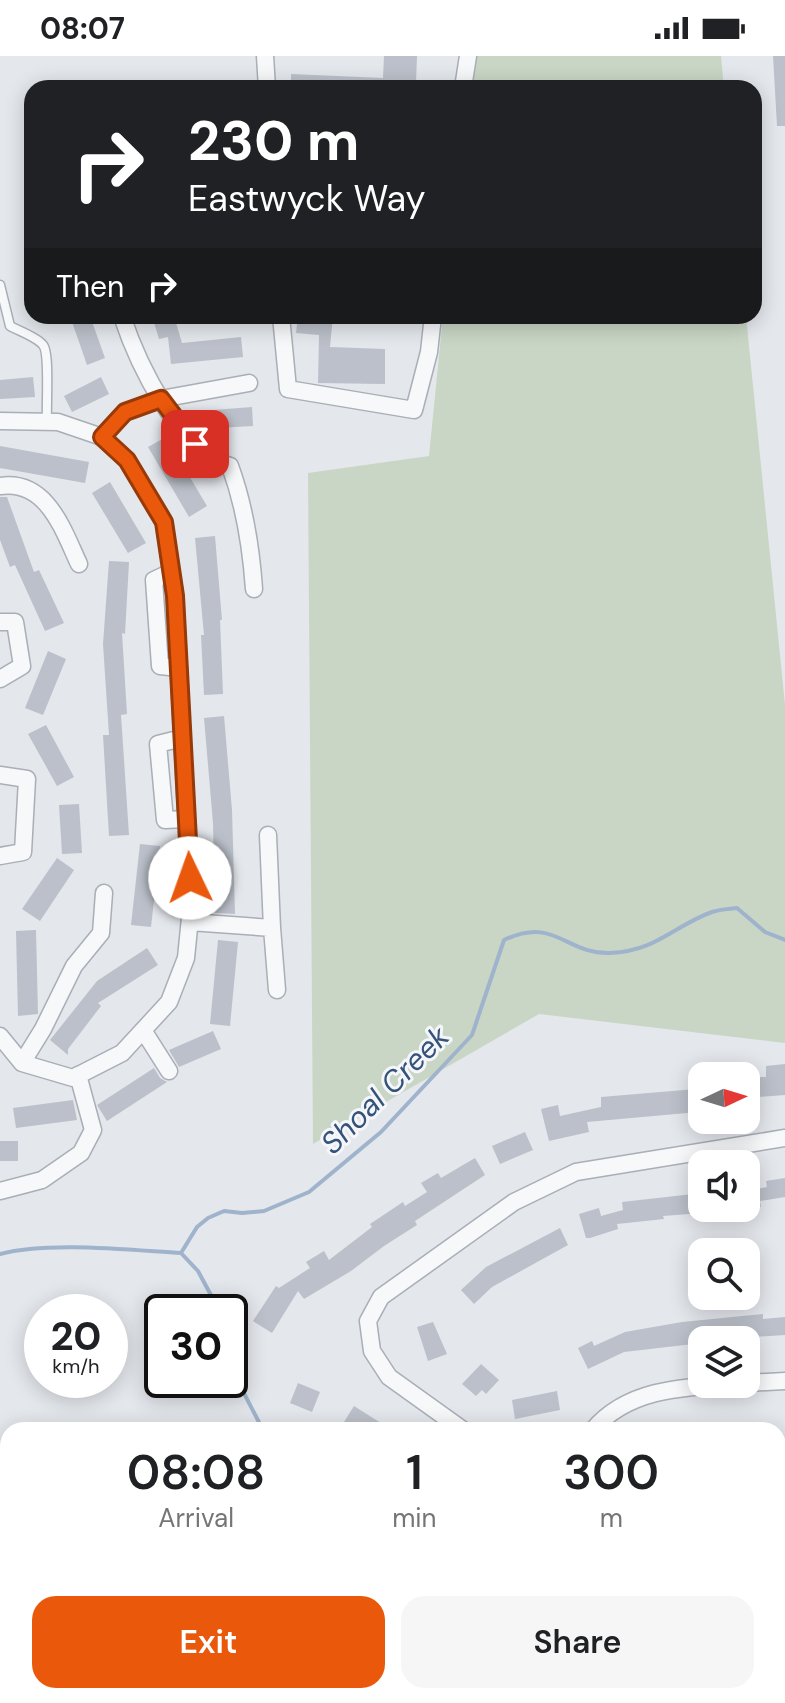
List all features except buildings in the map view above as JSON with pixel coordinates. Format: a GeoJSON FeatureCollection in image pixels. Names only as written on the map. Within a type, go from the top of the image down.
{"type":"FeatureCollection","features":[{"type":"Feature","properties":{"kind":"street"},"geometry":{"type":"LineString","coordinates":[[464,80],[468,56]]}},
{"type":"Feature","properties":{"kind":"street"},"geometry":{"type":"LineString","coordinates":[[125,324],[161,399],[195,444],[219,463],[230,466],[243,501],[254,589]]}},
{"type":"Feature","properties":{"kind":"street"},"geometry":{"type":"LineString","coordinates":[[282,324],[288,389],[414,410],[429,352],[432,324]]}},
{"type":"Feature","properties":{"kind":"street"},"geometry":{"type":"LineString","coordinates":[[102,437],[125,412],[161,399],[249,383]]}},
{"type":"Feature","properties":{"kind":"street"},"geometry":{"type":"LineString","coordinates":[[0,421],[58,422],[102,437],[127,460],[164,522],[171,572],[154,580],[160,666],[179,668],[190,922],[186,958],[169,1002],[122,1053],[73,1078],[22,1063],[0,1036]]}},
{"type":"Feature","properties":{"kind":"street"},"geometry":{"type":"LineString","coordinates":[[0,486],[36,492],[53,509],[79,564]]}},
{"type":"Feature","properties":{"kind":"street"},"geometry":{"type":"LineString","coordinates":[[0,622],[15,622],[22,666],[0,679]]}},
{"type":"Feature","properties":{"kind":"street"},"geometry":{"type":"LineString","coordinates":[[182,738],[158,744],[165,820],[187,819]]}},
{"type":"Feature","properties":{"kind":"street"},"geometry":{"type":"LineString","coordinates":[[0,775],[27,779],[23,852],[0,856]]}},
{"type":"Feature","properties":{"kind":"street"},"geometry":{"type":"LineString","coordinates":[[268,835],[277,990]]}},
{"type":"Feature","properties":{"kind":"street"},"geometry":{"type":"LineString","coordinates":[[22,1063],[43,1029],[74,966],[101,933],[104,893]]}},
{"type":"Feature","properties":{"kind":"street"},"geometry":{"type":"LineString","coordinates":[[190,922],[272,928]]}},
{"type":"Feature","properties":{"kind":"street"},"geometry":{"type":"LineString","coordinates":[[143,1030],[169,1071]]}},
{"type":"Feature","properties":{"kind":"street"},"geometry":{"type":"LineString","coordinates":[[0,1191],[42,1180],[81,1153],[93,1130],[78,1075]]}},
{"type":"Feature","properties":{"kind":"street"},"geometry":{"type":"LineString","coordinates":[[452,1422],[389,1377],[372,1351],[368,1321],[381,1297],[514,1202],[576,1172],[785,1138]]}},
{"type":"Feature","properties":{"kind":"street"},"geometry":{"type":"LineString","coordinates":[[760,1382],[785,1381]]}},
{"type":"Feature","properties":{"kind":"street"},"geometry":{"type":"LineString","coordinates":[[600,1422],[628,1404],[667,1389],[688,1388]]}},
{"type":"Feature","properties":{"kind":"lane"},"geometry":{"type":"LineString","coordinates":[[0,285],[10,326],[42,342],[47,353],[47,421]]}},
{"type":"Feature","properties":{"kind":"green space"},"geometry":{"type":"Polygon","coordinates":[[[471,56],[721,56],[723,80],[468,80],[471,56]]]}},
{"type":"Feature","properties":{"kind":"green space"},"geometry":{"type":"Polygon","coordinates":[[[442,324],[747,324],[785,705],[785,1043],[539,1014],[313,1144],[308,473],[429,456],[442,324]]]}},
{"type":"Feature","properties":{"kind":"waterway","name":"Shoal Creek"},"geometry":{"type":"LineString","coordinates":[[181,1253],[197,1227],[208,1218],[224,1211],[264,1211],[309,1192],[381,1132],[472,1035],[504,940],[536,932],[594,952],[626,951],[653,943],[712,912],[737,908],[765,932],[785,940]]}},
{"type":"Feature","properties":{"kind":"waterway","name":"Shoal Creek"},"geometry":{"type":"LineString","coordinates":[[0,1254],[64,1247],[181,1253]]}},
{"type":"Feature","properties":{"kind":"waterway"},"geometry":{"type":"LineString","coordinates":[[181,1253],[198,1271],[210,1294]]}},
{"type":"Feature","properties":{"kind":"waterway"},"geometry":{"type":"LineString","coordinates":[[246,1398],[259,1422]]}},
{"type":"Feature","properties":{"kind":"route"},"geometry":{"type":"LineString","coordinates":[[190,878],[175,596],[164,522],[127,460],[102,437],[125,412],[161,399],[195,444]]}}]}
